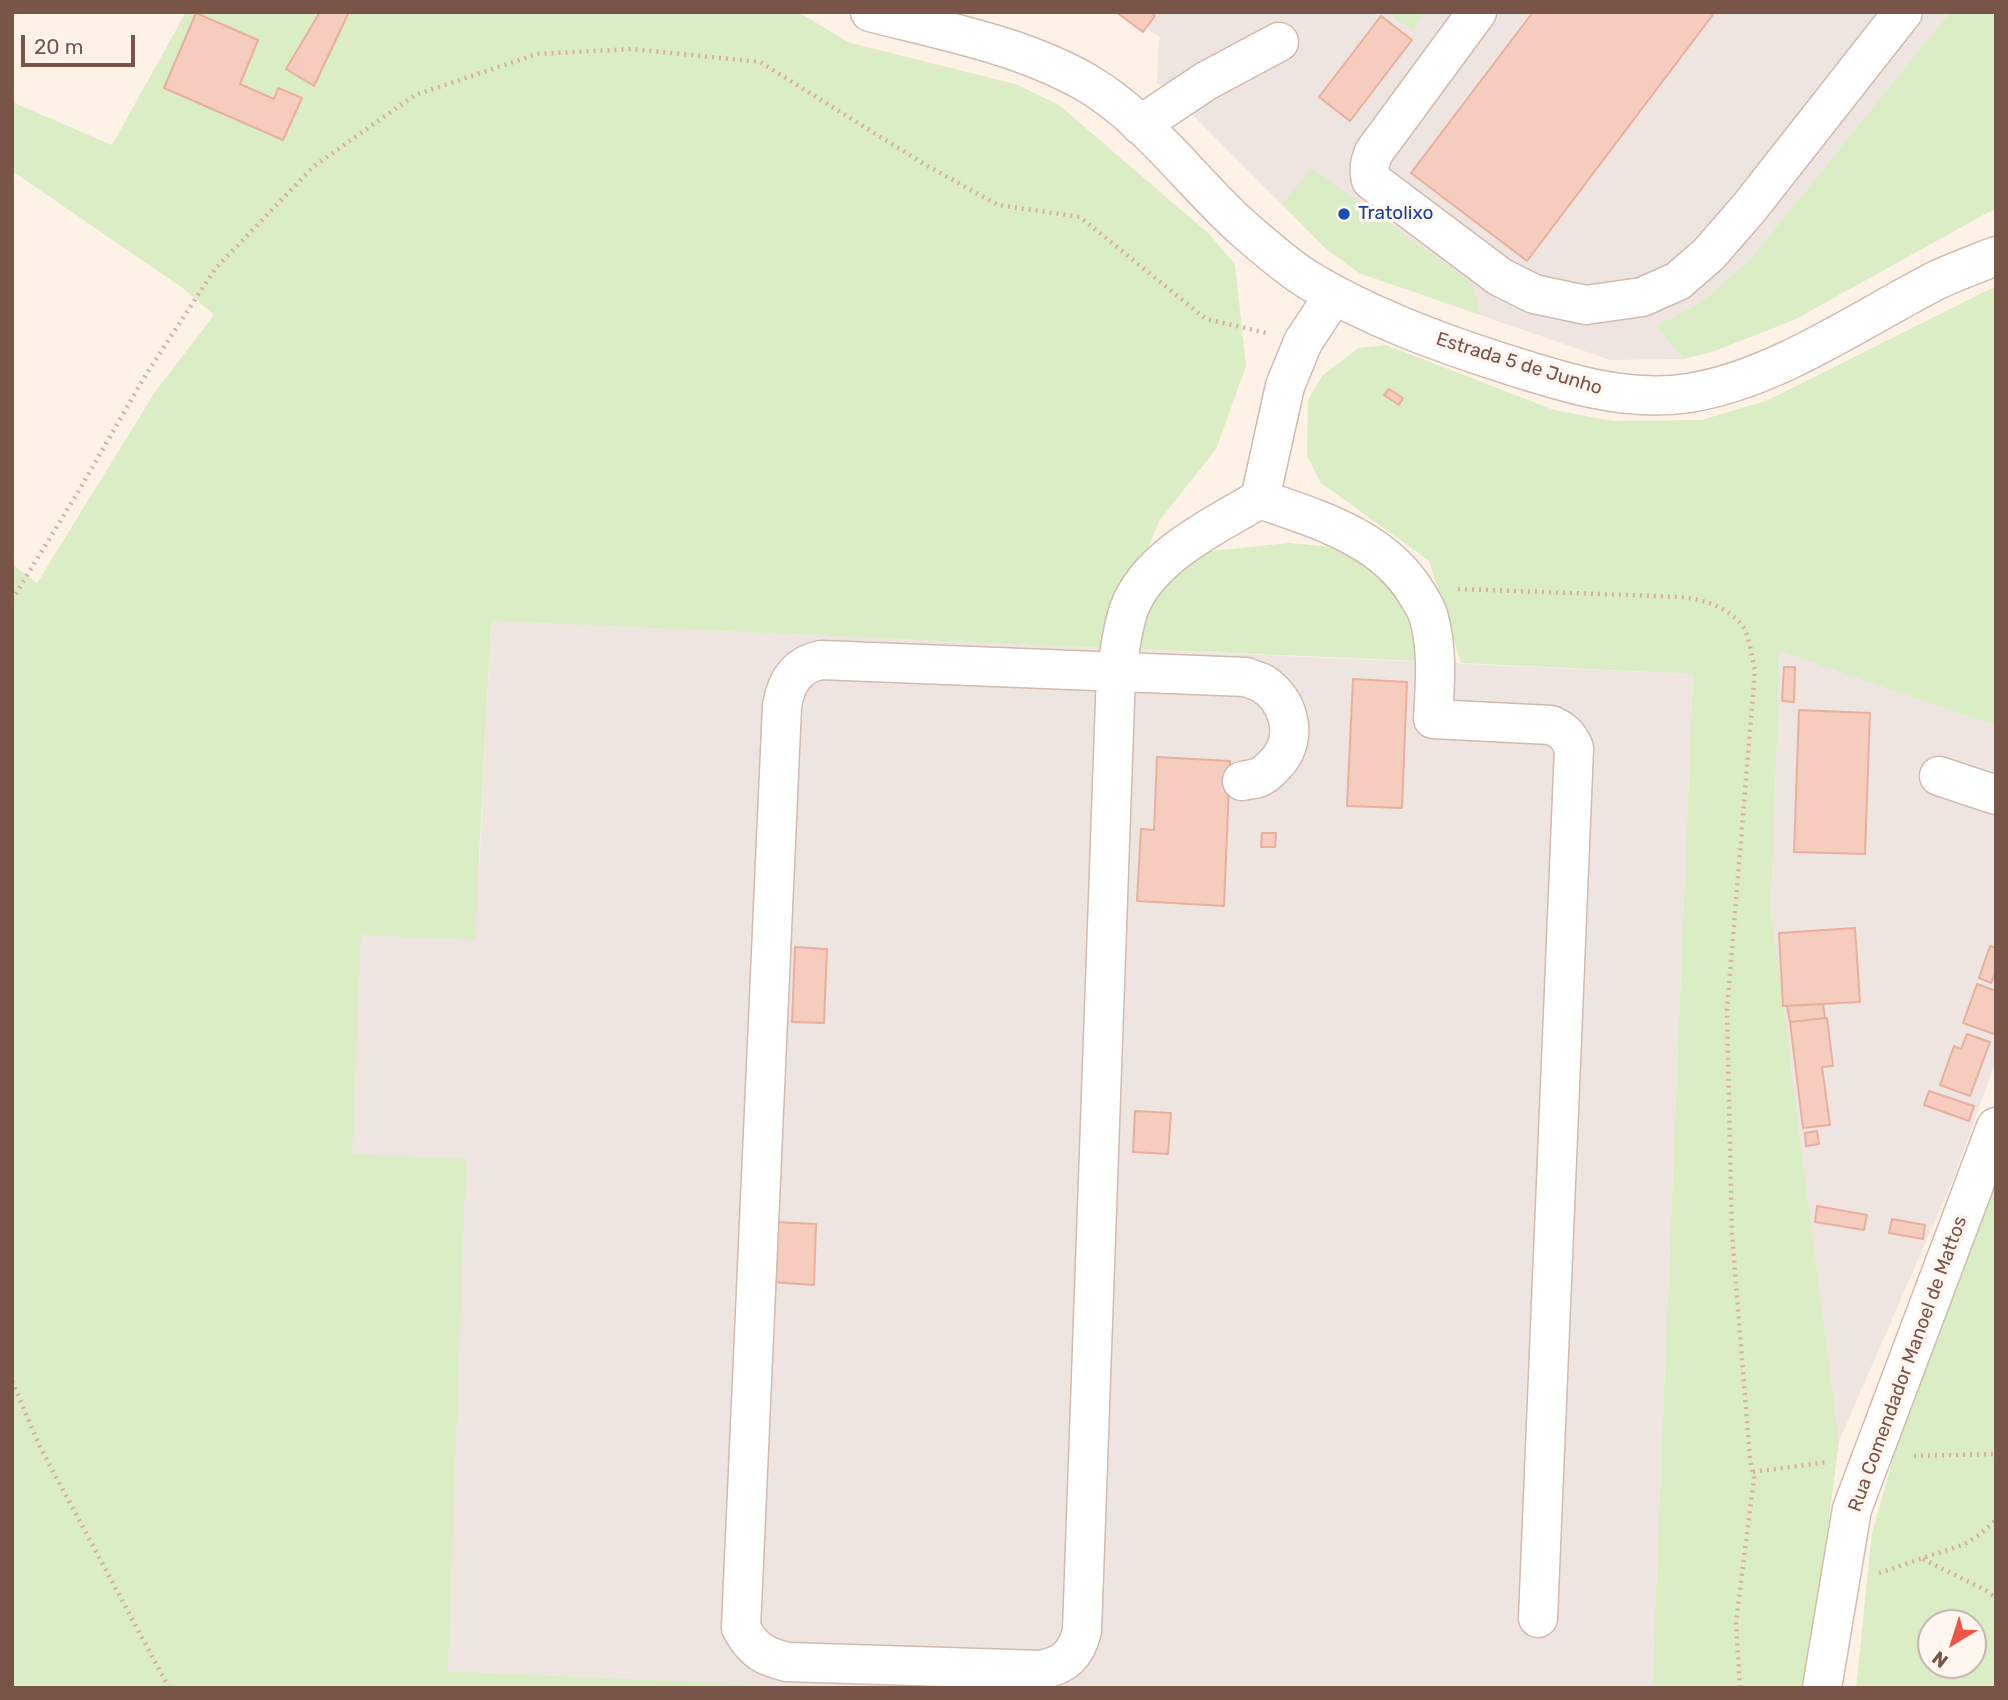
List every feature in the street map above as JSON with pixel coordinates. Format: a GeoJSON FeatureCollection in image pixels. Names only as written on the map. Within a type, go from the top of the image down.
{"type":"FeatureCollection","features":[{"type":"Feature","properties":{"kind":"street","name":"Estrada 5 de Junho"},"geometry":{"type":"LineString","coordinates":[[870,12],[984,41],[1045,62],[1089,85],[1140,125],[1243,228],[1306,279],[1334,295],[1452,346],[1537,374],[1617,393],[1658,396],[1690,393],[1735,382],[1787,361],[1940,279],[1996,256]]}},
{"type":"Feature","properties":{"kind":"street"},"geometry":{"type":"LineString","coordinates":[[1478,12],[1374,152],[1369,162],[1371,180],[1500,277],[1534,294],[1586,305],[1642,297],[1678,281],[1709,254],[1749,208],[1903,12]]}},
{"type":"Feature","properties":{"kind":"street"},"geometry":{"type":"LineString","coordinates":[[1140,125],[1206,81],[1279,42]]}},
{"type":"Feature","properties":{"kind":"street"},"geometry":{"type":"LineString","coordinates":[[1242,781],[1259,778],[1271,769],[1283,755],[1290,726],[1286,710],[1279,698],[1262,683],[1246,677],[1116,673],[821,660],[808,663],[798,670],[785,692],[782,706],[741,1628],[747,1640],[768,1657],[787,1662],[1041,1670],[1057,1667],[1069,1658],[1079,1645],[1082,1631],[1116,673],[1129,609],[1142,586],[1165,560],[1196,536],[1260,499],[1285,386],[1303,342],[1334,295]]}},
{"type":"Feature","properties":{"kind":"street"},"geometry":{"type":"LineString","coordinates":[[1260,499],[1314,518],[1360,539],[1388,559],[1413,588],[1429,615],[1437,662],[1433,719],[1551,725],[1569,736],[1574,748],[1538,1618]]}},
{"type":"Feature","properties":{"kind":"street"},"geometry":{"type":"LineString","coordinates":[[1939,776],[1996,795]]}},
{"type":"Feature","properties":{"kind":"street","name":"Rua Comendador Manoel de Mattos"},"geometry":{"type":"LineString","coordinates":[[1822,1688],[1852,1509],[1996,1127]]}},
{"type":"Feature","properties":{"kind":"path"},"geometry":{"type":"LineString","coordinates":[[12,600],[145,376],[215,269],[305,175],[415,95],[537,54],[632,49],[760,62],[912,157],[998,205],[1080,217],[1206,319],[1303,342]]}},
{"type":"Feature","properties":{"kind":"path"},"geometry":{"type":"LineString","coordinates":[[1405,578],[1455,589],[1693,598],[1705,600],[1728,613],[1744,628],[1755,670],[1727,1010],[1732,1234],[1750,1459],[1754,1478],[1736,1622],[1740,1688]]}},
{"type":"Feature","properties":{"kind":"path"},"geometry":{"type":"LineString","coordinates":[[12,1381],[40,1447],[169,1688]]}},
{"type":"Feature","properties":{"kind":"path"},"geometry":{"type":"LineString","coordinates":[[1839,1587],[1965,1544],[1996,1520]]}},
{"type":"Feature","properties":{"kind":"path"},"geometry":{"type":"LineString","coordinates":[[1921,1559],[1996,1598]]}},
{"type":"Feature","properties":{"kind":"shaded area"},"geometry":{"type":"Polygon","coordinates":[[[1124,12],[1950,12],[1752,257],[1703,301],[1658,326],[1683,359],[1610,360],[1359,273],[1324,247],[1193,115],[1157,83],[1159,37],[1124,12]]]}},
{"type":"Feature","properties":{"kind":"shaded area"},"geometry":{"type":"Polygon","coordinates":[[[491,621],[1693,674],[1652,1688],[838,1688],[448,1671],[463,1220],[284,1212],[297,918],[478,890],[491,621]]]}},
{"type":"Feature","properties":{"kind":"shaded area"},"geometry":{"type":"Polygon","coordinates":[[[1780,650],[1996,726],[1996,1060],[1955,1175],[1839,1441],[1771,909],[1780,650]]]}},
{"type":"Feature","properties":{"kind":"green space"},"geometry":{"type":"Polygon","coordinates":[[[186,12],[798,12],[850,43],[1018,85],[1059,105],[1208,233],[1235,264],[1246,366],[1216,449],[1160,520],[1103,648],[491,621],[475,940],[361,935],[352,1154],[466,1159],[448,1671],[838,1688],[12,1688],[12,564],[37,583],[155,392],[214,315],[184,289],[12,171],[12,102],[112,145],[186,12]]]}},
{"type":"Feature","properties":{"kind":"green space"},"geometry":{"type":"Polygon","coordinates":[[[1387,12],[1423,12],[1413,31],[1387,12]]]}},
{"type":"Feature","properties":{"kind":"green space"},"geometry":{"type":"Polygon","coordinates":[[[1950,12],[1996,12],[1996,208],[1794,320],[1712,352],[1683,359],[1657,326],[1703,301],[1752,257],[1950,12]]]}},
{"type":"Feature","properties":{"kind":"green space"},"geometry":{"type":"Polygon","coordinates":[[[1311,168],[1472,283],[1481,315],[1359,273],[1324,247],[1282,204],[1311,168]]]}},
{"type":"Feature","properties":{"kind":"green space"},"geometry":{"type":"Polygon","coordinates":[[[1996,286],[1996,726],[1780,651],[1771,909],[1839,1441],[1807,1688],[1652,1688],[1693,674],[1461,663],[1429,561],[1321,483],[1307,456],[1308,400],[1322,376],[1358,348],[1386,345],[1554,410],[1612,421],[1701,420],[1766,401],[1996,286]]]}},
{"type":"Feature","properties":{"kind":"green space"},"geometry":{"type":"Polygon","coordinates":[[[1289,543],[1331,547],[1363,562],[1392,586],[1415,625],[1418,661],[1138,649],[1148,605],[1167,581],[1202,552],[1289,543]]]}},
{"type":"Feature","properties":{"kind":"green space"},"geometry":{"type":"Polygon","coordinates":[[[1996,1184],[1996,1688],[1856,1688],[1872,1533],[1896,1448],[1996,1184]]]}},
{"type":"Feature","properties":{"kind":"building"},"geometry":{"type":"Polygon","coordinates":[[[320,12],[349,12],[314,86],[286,69],[320,12]]]}},
{"type":"Feature","properties":{"kind":"building"},"geometry":{"type":"Polygon","coordinates":[[[1116,12],[1150,12],[1155,16],[1143,32],[1116,12]]]}},
{"type":"Feature","properties":{"kind":"building"},"geometry":{"type":"Polygon","coordinates":[[[1533,12],[1715,12],[1527,261],[1411,173],[1533,12]]]}},
{"type":"Feature","properties":{"kind":"building"},"geometry":{"type":"Polygon","coordinates":[[[196,13],[258,40],[240,84],[274,99],[278,88],[302,98],[283,140],[164,88],[196,13]]]}},
{"type":"Feature","properties":{"kind":"building"},"geometry":{"type":"Polygon","coordinates":[[[1381,16],[1412,40],[1350,121],[1319,97],[1381,16]]]}},
{"type":"Feature","properties":{"kind":"building"},"geometry":{"type":"Polygon","coordinates":[[[1389,389],[1403,398],[1399,405],[1384,395],[1389,389]]]}},
{"type":"Feature","properties":{"kind":"building"},"geometry":{"type":"Polygon","coordinates":[[[1784,667],[1795,667],[1794,702],[1782,701],[1784,667]]]}},
{"type":"Feature","properties":{"kind":"building"},"geometry":{"type":"Polygon","coordinates":[[[1353,679],[1407,682],[1402,808],[1347,806],[1353,679]]]}},
{"type":"Feature","properties":{"kind":"building"},"geometry":{"type":"Polygon","coordinates":[[[1799,710],[1870,713],[1865,854],[1794,852],[1799,710]]]}},
{"type":"Feature","properties":{"kind":"building"},"geometry":{"type":"Polygon","coordinates":[[[1157,757],[1230,761],[1224,906],[1137,901],[1141,829],[1154,830],[1157,757]]]}},
{"type":"Feature","properties":{"kind":"building"},"geometry":{"type":"Polygon","coordinates":[[[1262,833],[1276,833],[1275,847],[1261,847],[1262,833]]]}},
{"type":"Feature","properties":{"kind":"building"},"geometry":{"type":"Polygon","coordinates":[[[1855,928],[1860,1002],[1783,1006],[1779,933],[1855,928]]]}},
{"type":"Feature","properties":{"kind":"building"},"geometry":{"type":"Polygon","coordinates":[[[1990,946],[1996,948],[1996,971],[1991,983],[1979,978],[1990,946]]]}},
{"type":"Feature","properties":{"kind":"building"},"geometry":{"type":"Polygon","coordinates":[[[795,947],[827,949],[824,1023],[792,1022],[795,947]]]}},
{"type":"Feature","properties":{"kind":"building"},"geometry":{"type":"Polygon","coordinates":[[[1977,984],[1996,991],[1994,1034],[1963,1023],[1977,984]]]}},
{"type":"Feature","properties":{"kind":"building"},"geometry":{"type":"Polygon","coordinates":[[[1823,1004],[1825,1018],[1790,1022],[1787,1006],[1823,1004]]]}},
{"type":"Feature","properties":{"kind":"building"},"geometry":{"type":"Polygon","coordinates":[[[1827,1018],[1833,1066],[1822,1067],[1830,1125],[1803,1128],[1790,1022],[1827,1018]]]}},
{"type":"Feature","properties":{"kind":"building"},"geometry":{"type":"Polygon","coordinates":[[[1967,1034],[1990,1042],[1970,1096],[1940,1085],[1954,1046],[1961,1049],[1967,1034]]]}},
{"type":"Feature","properties":{"kind":"building"},"geometry":{"type":"Polygon","coordinates":[[[1929,1091],[1974,1106],[1969,1121],[1924,1105],[1929,1091]]]}},
{"type":"Feature","properties":{"kind":"building"},"geometry":{"type":"Polygon","coordinates":[[[1135,1111],[1171,1113],[1168,1154],[1133,1152],[1135,1111]]]}},
{"type":"Feature","properties":{"kind":"building"},"geometry":{"type":"Polygon","coordinates":[[[1817,1131],[1819,1144],[1806,1146],[1805,1133],[1817,1131]]]}},
{"type":"Feature","properties":{"kind":"building"},"geometry":{"type":"Polygon","coordinates":[[[1817,1206],[1867,1215],[1864,1230],[1815,1222],[1817,1206]]]}},
{"type":"Feature","properties":{"kind":"building"},"geometry":{"type":"Polygon","coordinates":[[[1892,1219],[1925,1225],[1923,1239],[1889,1233],[1892,1219]]]}},
{"type":"Feature","properties":{"kind":"building"},"geometry":{"type":"Polygon","coordinates":[[[775,1222],[816,1224],[814,1285],[771,1282],[775,1222]]]}},
{"type":"Feature","properties":{"kind":"place","name":"Tratolixo"},"geometry":{"type":"Point","coordinates":[1344,214]}}]}
